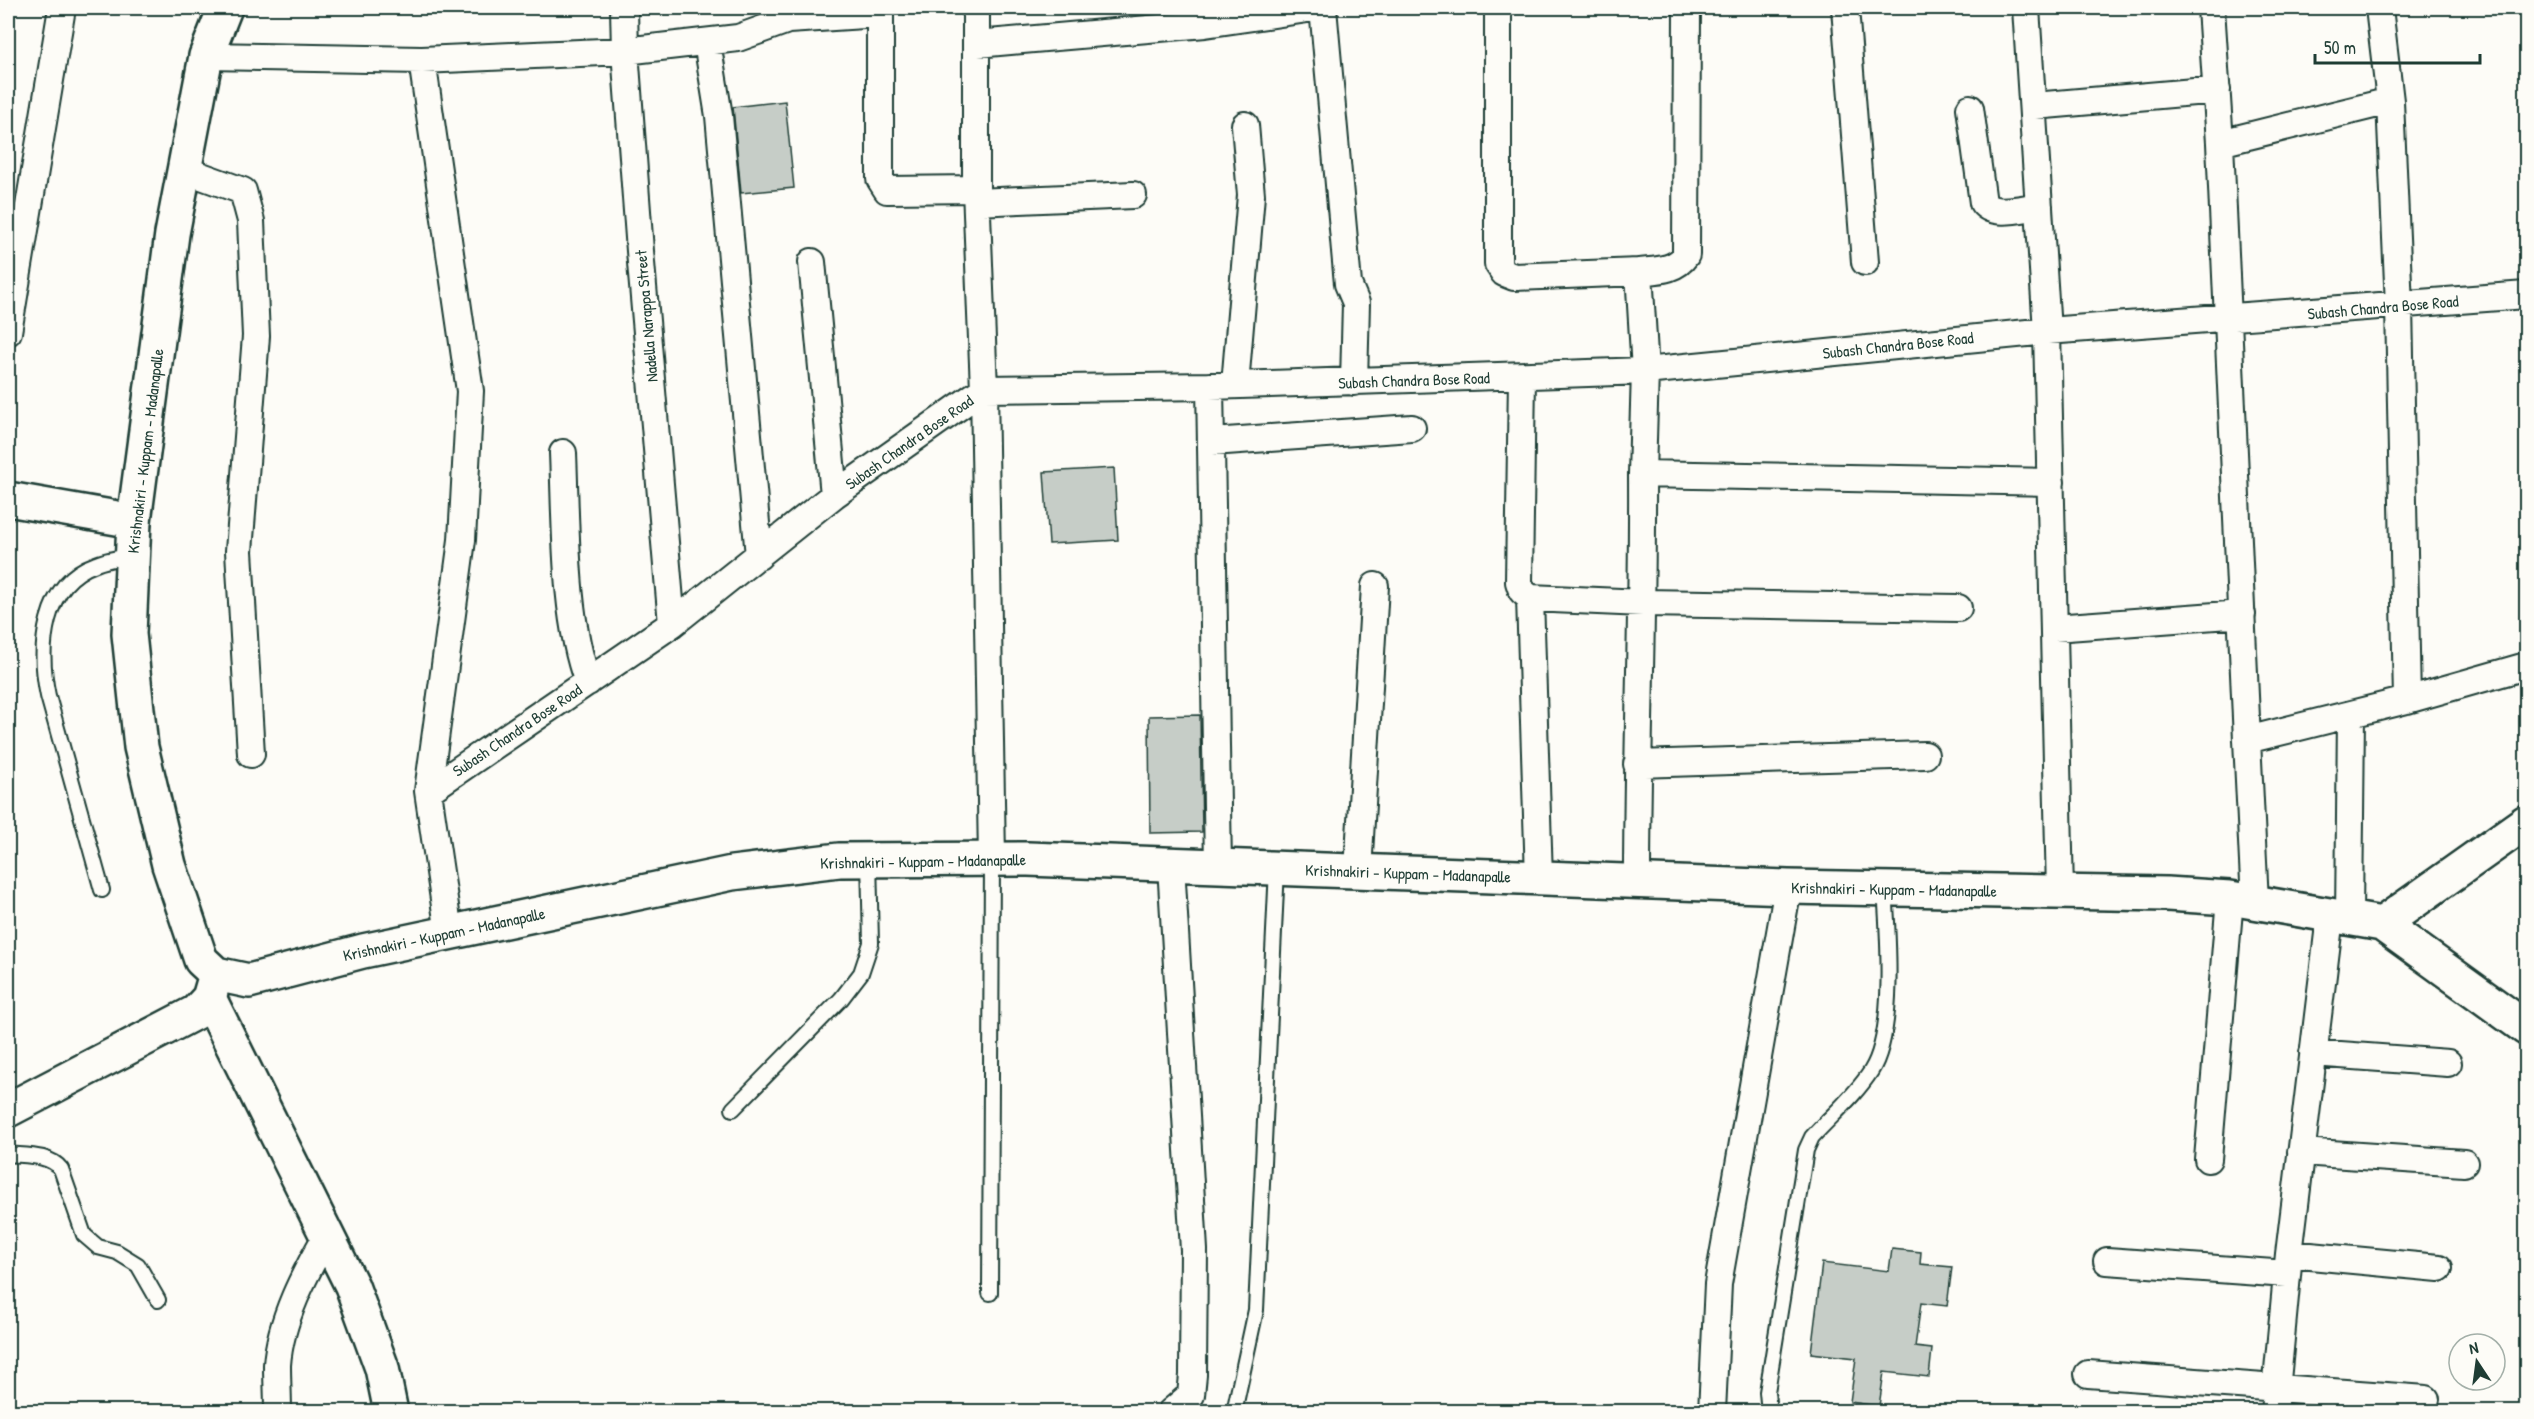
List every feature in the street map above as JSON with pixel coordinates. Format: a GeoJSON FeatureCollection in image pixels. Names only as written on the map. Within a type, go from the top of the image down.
{"type":"FeatureCollection","features":[{"type":"Feature","properties":{"kind":"main road","name":"Krishnakiri - Kuppam - Madanapalle"},"geometry":{"type":"LineString","coordinates":[[225,8],[206,56],[172,234],[134,521],[129,634],[141,747],[173,875],[212,986],[249,981],[363,951],[732,873],[839,860],[992,859],[1788,887],[2060,892],[2243,900],[2382,924],[2526,1028]]}},
{"type":"Feature","properties":{"kind":"main road"},"geometry":{"type":"LineString","coordinates":[[8,499],[134,521]]}},
{"type":"Feature","properties":{"kind":"main road"},"geometry":{"type":"LineString","coordinates":[[2382,924],[2526,822]]}},
{"type":"Feature","properties":{"kind":"main road"},"geometry":{"type":"LineString","coordinates":[[8,1110],[196,1012],[212,986]]}},
{"type":"Feature","properties":{"kind":"main road"},"geometry":{"type":"LineString","coordinates":[[212,986],[356,1296],[381,1368],[391,1412]]}},
{"type":"Feature","properties":{"kind":"street"},"geometry":{"type":"LineString","coordinates":[[8,332],[62,8]]}},
{"type":"Feature","properties":{"kind":"street","name":"Nadella Narappa Street"},"geometry":{"type":"LineString","coordinates":[[624,8],[625,51],[672,624]]}},
{"type":"Feature","properties":{"kind":"street"},"geometry":{"type":"LineString","coordinates":[[976,8],[976,195],[984,389],[992,859]]}},
{"type":"Feature","properties":{"kind":"street"},"geometry":{"type":"LineString","coordinates":[[977,44],[1204,16],[1314,8]]}},
{"type":"Feature","properties":{"kind":"street"},"geometry":{"type":"LineString","coordinates":[[1323,8],[1348,284],[1356,303],[1354,382]]}},
{"type":"Feature","properties":{"kind":"street"},"geometry":{"type":"LineString","coordinates":[[1498,8],[1498,264],[1504,273],[1514,277],[1639,272],[1673,267],[1681,263],[1686,255],[1687,8]]}},
{"type":"Feature","properties":{"kind":"street"},"geometry":{"type":"LineString","coordinates":[[1845,8],[1865,262]]}},
{"type":"Feature","properties":{"kind":"street"},"geometry":{"type":"LineString","coordinates":[[2026,8],[2047,331],[2060,892]]}},
{"type":"Feature","properties":{"kind":"street"},"geometry":{"type":"LineString","coordinates":[[2208,1159],[2243,900],[2247,740],[2229,319],[2211,8]]}},
{"type":"Feature","properties":{"kind":"street"},"geometry":{"type":"LineString","coordinates":[[2379,8],[2390,101],[2399,306],[2408,700]]}},
{"type":"Feature","properties":{"kind":"street"},"geometry":{"type":"LineString","coordinates":[[206,56],[422,60],[625,51],[738,38],[756,20],[788,21],[880,11],[879,179],[882,187],[887,190],[976,195],[1133,195]]}},
{"type":"Feature","properties":{"kind":"street"},"geometry":{"type":"LineString","coordinates":[[707,42],[719,116],[759,556]]}},
{"type":"Feature","properties":{"kind":"street"},"geometry":{"type":"LineString","coordinates":[[422,60],[470,391],[462,540],[428,791],[449,933]]}},
{"type":"Feature","properties":{"kind":"street"},"geometry":{"type":"LineString","coordinates":[[2034,106],[2217,90]]}},
{"type":"Feature","properties":{"kind":"street"},"geometry":{"type":"LineString","coordinates":[[2220,143],[2390,101]]}},
{"type":"Feature","properties":{"kind":"street"},"geometry":{"type":"LineString","coordinates":[[1970,108],[1983,203],[1994,211],[2040,206]]}},
{"type":"Feature","properties":{"kind":"street"},"geometry":{"type":"LineString","coordinates":[[1218,866],[1212,442],[1251,195],[1245,125]]}},
{"type":"Feature","properties":{"kind":"street"},"geometry":{"type":"LineString","coordinates":[[184,170],[243,191],[251,221],[256,336],[239,551],[251,754]]}},
{"type":"Feature","properties":{"kind":"street"},"geometry":{"type":"LineString","coordinates":[[812,262],[834,495]]}},
{"type":"Feature","properties":{"kind":"street"},"geometry":{"type":"LineString","coordinates":[[1637,882],[1637,764],[1643,603],[1644,371],[1639,272]]}},
{"type":"Feature","properties":{"kind":"street","name":"Subash Chandra Bose Road"},"geometry":{"type":"LineString","coordinates":[[428,791],[672,624],[834,495],[984,389],[1222,386],[1644,371],[2047,331],[2526,295]]}},
{"type":"Feature","properties":{"kind":"street"},"geometry":{"type":"LineString","coordinates":[[1522,377],[1519,582],[1522,591],[1530,598],[1643,603],[1958,608]]}},
{"type":"Feature","properties":{"kind":"street"},"geometry":{"type":"LineString","coordinates":[[1212,442],[1412,428]]}},
{"type":"Feature","properties":{"kind":"street"},"geometry":{"type":"LineString","coordinates":[[563,453],[568,550],[577,647],[588,682]]}},
{"type":"Feature","properties":{"kind":"street"},"geometry":{"type":"LineString","coordinates":[[1642,474],[2051,482]]}},
{"type":"Feature","properties":{"kind":"street"},"geometry":{"type":"LineString","coordinates":[[1358,871],[1375,586]]}},
{"type":"Feature","properties":{"kind":"street"},"geometry":{"type":"LineString","coordinates":[[1530,598],[1539,878]]}},
{"type":"Feature","properties":{"kind":"street"},"geometry":{"type":"LineString","coordinates":[[2054,628],[2242,614]]}},
{"type":"Feature","properties":{"kind":"street"},"geometry":{"type":"LineString","coordinates":[[2247,740],[2408,700],[2526,666]]}},
{"type":"Feature","properties":{"kind":"street"},"geometry":{"type":"LineString","coordinates":[[2275,1401],[2288,1264],[2313,1053],[2339,918],[2351,714]]}},
{"type":"Feature","properties":{"kind":"street"},"geometry":{"type":"LineString","coordinates":[[1637,764],[1925,755]]}},
{"type":"Feature","properties":{"kind":"street"},"geometry":{"type":"LineString","coordinates":[[1171,1412],[1191,1395],[1194,1250],[1172,865]]}},
{"type":"Feature","properties":{"kind":"street"},"geometry":{"type":"LineString","coordinates":[[1712,1412],[1718,1284],[1788,887]]}},
{"type":"Feature","properties":{"kind":"street"},"geometry":{"type":"LineString","coordinates":[[2313,1053],[2448,1063]]}},
{"type":"Feature","properties":{"kind":"street"},"geometry":{"type":"LineString","coordinates":[[2301,1152],[2464,1163]]}},
{"type":"Feature","properties":{"kind":"street"},"geometry":{"type":"LineString","coordinates":[[278,1412],[277,1363],[282,1341],[301,1280],[327,1235]]}},
{"type":"Feature","properties":{"kind":"street"},"geometry":{"type":"LineString","coordinates":[[2107,1261],[2439,1268]]}},
{"type":"Feature","properties":{"kind":"street"},"geometry":{"type":"LineString","coordinates":[[2088,1374],[2275,1401],[2426,1399]]}},
{"type":"Feature","properties":{"kind":"lane"},"geometry":{"type":"LineString","coordinates":[[102,890],[48,696],[42,667],[44,640],[51,606],[69,581],[94,564],[132,555]]}},
{"type":"Feature","properties":{"kind":"lane"},"geometry":{"type":"LineString","coordinates":[[990,1293],[992,859]]}},
{"type":"Feature","properties":{"kind":"lane"},"geometry":{"type":"LineString","coordinates":[[733,1109],[841,999],[861,974],[871,943],[869,860]]}},
{"type":"Feature","properties":{"kind":"lane"},"geometry":{"type":"LineString","coordinates":[[1234,1412],[1256,1310],[1277,868]]}},
{"type":"Feature","properties":{"kind":"lane"},"geometry":{"type":"LineString","coordinates":[[1769,1412],[1767,1392],[1806,1150],[1812,1137],[1871,1071],[1880,1054],[1888,994],[1889,947],[1885,889]]}},
{"type":"Feature","properties":{"kind":"lane"},"geometry":{"type":"LineString","coordinates":[[8,1154],[47,1158],[55,1162],[61,1169],[84,1235],[98,1246],[117,1252],[138,1264],[158,1300]]}},
{"type":"Feature","properties":{"kind":"building"},"geometry":{"type":"Polygon","coordinates":[[[785,101],[794,188],[741,193],[733,107],[785,101]]]}},
{"type":"Feature","properties":{"kind":"building"},"geometry":{"type":"Polygon","coordinates":[[[1114,468],[1118,540],[1049,544],[1044,472],[1114,468]]]}},
{"type":"Feature","properties":{"kind":"building"},"geometry":{"type":"Polygon","coordinates":[[[1200,715],[1202,832],[1150,833],[1149,716],[1200,715]]]}},
{"type":"Feature","properties":{"kind":"building"},"geometry":{"type":"Polygon","coordinates":[[[1892,1249],[1921,1252],[1920,1264],[1952,1267],[1947,1306],[1921,1303],[1915,1347],[1932,1349],[1929,1377],[1884,1372],[1879,1406],[1850,1402],[1856,1358],[1811,1353],[1822,1263],[1889,1271],[1892,1249]]]}}]}
